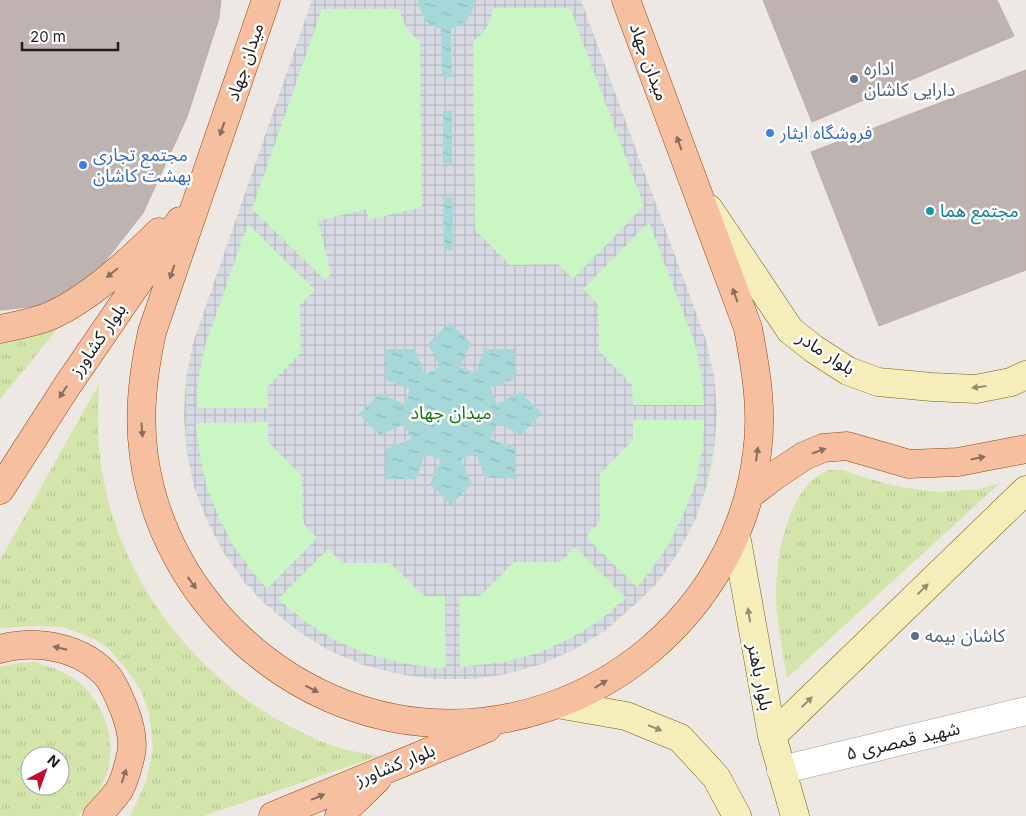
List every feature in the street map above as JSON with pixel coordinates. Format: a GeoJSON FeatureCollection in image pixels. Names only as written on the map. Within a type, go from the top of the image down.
{"type":"FeatureCollection","features":[{"type":"Feature","properties":{"kind":"main road","name":"میدان جهاد"},"geometry":{"type":"LineString","coordinates":[[266,0],[152,332],[143,373],[141,416],[144,457],[153,499],[168,538],[187,576],[212,610],[233,632],[274,667],[311,689],[350,706],[390,717],[432,723],[474,722],[516,716],[557,704],[596,688],[631,666],[672,630],[693,608],[712,580],[736,535],[749,496],[757,454],[760,412],[756,370],[748,328],[626,0]]}},
{"type":"Feature","properties":{"kind":"main road"},"geometry":{"type":"LineString","coordinates":[[0,329],[20,326],[65,308],[141,250],[200,193]]}},
{"type":"Feature","properties":{"kind":"main road","name":"بلوار کشاورز"},"geometry":{"type":"LineString","coordinates":[[0,490],[66,386],[200,193]]}},
{"type":"Feature","properties":{"kind":"main road"},"geometry":{"type":"LineString","coordinates":[[749,496],[804,456],[823,448],[847,446],[908,464],[958,462],[1026,449]]}},
{"type":"Feature","properties":{"kind":"main road"},"geometry":{"type":"LineString","coordinates":[[0,649],[48,646],[68,650],[89,662],[109,679],[119,697],[129,723],[132,752],[119,790],[96,816]]}},
{"type":"Feature","properties":{"kind":"main road","name":"بلوار کشاورز"},"geometry":{"type":"LineString","coordinates":[[273,816],[516,716]]}},
{"type":"Feature","properties":{"kind":"main road"},"geometry":{"type":"LineString","coordinates":[[339,816],[389,767]]}},
{"type":"Feature","properties":{"kind":"street","name":"بلوار مادر"},"geometry":{"type":"LineString","coordinates":[[696,190],[790,330],[814,349],[848,371],[878,382],[958,388],[976,388],[1011,382],[1026,375]]}},
{"type":"Feature","properties":{"kind":"street"},"geometry":{"type":"LineString","coordinates":[[772,736],[1026,490]]}},
{"type":"Feature","properties":{"kind":"street","name":"بلوار باهنر"},"geometry":{"type":"LineString","coordinates":[[736,535],[772,736],[795,816]]}},
{"type":"Feature","properties":{"kind":"street"},"geometry":{"type":"LineString","coordinates":[[557,704],[626,716],[680,738],[716,777],[737,816]]}},
{"type":"Feature","properties":{"kind":"street","name":"شهید قمصری ۵"},"geometry":{"type":"LineString","coordinates":[[781,770],[1026,712]]}},
{"type":"Feature","properties":{"kind":"green space","name":"میدان جهاد"},"geometry":{"type":"Polygon","coordinates":[[[312,0],[581,0],[706,340],[715,394],[715,448],[705,494],[687,537],[675,557],[646,594],[616,621],[581,646],[527,668],[480,677],[432,678],[386,671],[342,656],[301,633],[264,602],[232,564],[208,522],[191,475],[186,451],[184,402],[186,377],[193,343],[312,0]]]}},
{"type":"Feature","properties":{"kind":"green space"},"geometry":{"type":"Polygon","coordinates":[[[60,326],[0,399],[0,344],[28,338],[60,326]]]}},
{"type":"Feature","properties":{"kind":"green space"},"geometry":{"type":"Polygon","coordinates":[[[99,384],[98,424],[100,454],[111,511],[128,556],[151,598],[179,636],[212,671],[249,701],[290,726],[334,746],[379,756],[204,816],[130,816],[146,782],[153,747],[149,713],[141,691],[127,670],[109,649],[94,639],[63,627],[0,628],[0,560],[99,384]]]}},
{"type":"Feature","properties":{"kind":"green space"},"geometry":{"type":"Polygon","coordinates":[[[828,470],[844,470],[900,487],[938,492],[979,489],[1000,483],[787,678],[776,597],[778,561],[793,508],[812,480],[828,470]]]}},
{"type":"Feature","properties":{"kind":"green space"},"geometry":{"type":"Polygon","coordinates":[[[35,662],[57,670],[77,681],[98,704],[109,733],[111,748],[109,763],[105,778],[98,792],[78,816],[0,816],[0,667],[35,662]]]}},
{"type":"Feature","properties":{"kind":"shaded area"},"geometry":{"type":"Polygon","coordinates":[[[312,0],[418,0],[441,29],[442,77],[452,77],[451,29],[457,27],[474,0],[581,0],[706,340],[714,376],[717,412],[714,449],[707,484],[696,518],[679,551],[659,581],[606,630],[575,649],[542,664],[507,674],[471,679],[435,679],[399,674],[363,665],[330,651],[299,632],[264,603],[245,583],[224,553],[207,521],[194,487],[187,452],[184,415],[186,379],[193,343],[312,0]],[[493,8],[490,21],[483,33],[473,41],[475,230],[510,265],[558,264],[573,279],[644,206],[570,8],[493,8]],[[322,9],[252,209],[325,280],[331,274],[318,221],[366,209],[369,220],[422,207],[420,41],[410,33],[399,9],[322,9]],[[649,222],[583,289],[598,304],[599,351],[632,385],[633,405],[704,405],[702,378],[695,344],[649,222]],[[248,224],[205,346],[198,381],[197,408],[268,408],[267,387],[301,353],[300,305],[315,290],[248,224]],[[471,343],[440,367],[424,374],[415,349],[410,388],[404,404],[380,393],[404,424],[411,439],[386,449],[425,454],[441,460],[430,484],[461,460],[476,453],[485,478],[515,448],[490,439],[497,423],[497,404],[490,388],[515,379],[476,374],[459,367],[471,343]],[[633,420],[633,440],[600,474],[600,522],[586,537],[637,587],[669,544],[684,513],[696,481],[703,447],[704,420],[633,420]],[[268,422],[196,423],[206,484],[218,516],[234,547],[267,589],[317,538],[303,523],[302,476],[268,442],[268,422]],[[575,547],[561,562],[514,562],[480,596],[459,596],[460,667],[505,662],[538,653],[569,639],[599,621],[626,598],[575,547]],[[328,549],[278,599],[306,622],[335,640],[367,654],[401,663],[435,668],[446,667],[445,596],[424,596],[390,563],[343,563],[328,549]]]}},
{"type":"Feature","properties":{"kind":"water"},"geometry":{"type":"Polygon","coordinates":[[[418,0],[474,0],[468,19],[461,25],[451,29],[452,77],[442,77],[441,29],[425,19],[420,10],[418,0]]]}},
{"type":"Feature","properties":{"kind":"water"},"geometry":{"type":"Polygon","coordinates":[[[452,110],[452,164],[443,163],[443,111],[452,110]]]}},
{"type":"Feature","properties":{"kind":"water"},"geometry":{"type":"Polygon","coordinates":[[[443,197],[453,197],[453,250],[444,250],[443,197]]]}},
{"type":"Feature","properties":{"kind":"water"},"geometry":{"type":"Polygon","coordinates":[[[449,322],[471,343],[460,367],[476,373],[484,349],[514,349],[515,379],[490,388],[497,404],[520,392],[542,413],[521,435],[497,423],[490,439],[515,448],[515,478],[485,478],[476,453],[461,460],[472,484],[451,505],[430,484],[441,460],[425,454],[416,479],[386,479],[386,449],[411,439],[404,424],[380,435],[359,414],[380,393],[404,404],[410,388],[385,380],[385,349],[415,349],[425,374],[440,367],[428,344],[449,322]]]}},
{"type":"Feature","properties":{"kind":"building","name":"مجتمع تجاری بهشت کاشان"},"geometry":{"type":"Polygon","coordinates":[[[0,0],[221,0],[219,18],[187,117],[143,213],[97,272],[44,305],[2,310],[0,310],[0,0]]]}},
{"type":"Feature","properties":{"kind":"building","name":"اداره دارایی کاشان"},"geometry":{"type":"Polygon","coordinates":[[[763,0],[997,0],[1014,36],[812,122],[763,0]]]}},
{"type":"Feature","properties":{"kind":"building","name":"مجتمع هما"},"geometry":{"type":"Polygon","coordinates":[[[1026,70],[1026,270],[879,326],[811,152],[1026,70]]]}},
{"type":"Feature","properties":{"kind":"place","name":"اداره دارایی کاشان"},"geometry":{"type":"Point","coordinates":[854,79]}},
{"type":"Feature","properties":{"kind":"place","name":"فروشگاه ایثار"},"geometry":{"type":"Point","coordinates":[770,133]}},
{"type":"Feature","properties":{"kind":"place","name":"مجتمع تجاری بهشت کاشان"},"geometry":{"type":"Point","coordinates":[83,165]}},
{"type":"Feature","properties":{"kind":"place","name":"مجتمع هما"},"geometry":{"type":"Point","coordinates":[930,211]}},
{"type":"Feature","properties":{"kind":"place","name":"کاشان بیمه"},"geometry":{"type":"Point","coordinates":[915,636]}}]}
